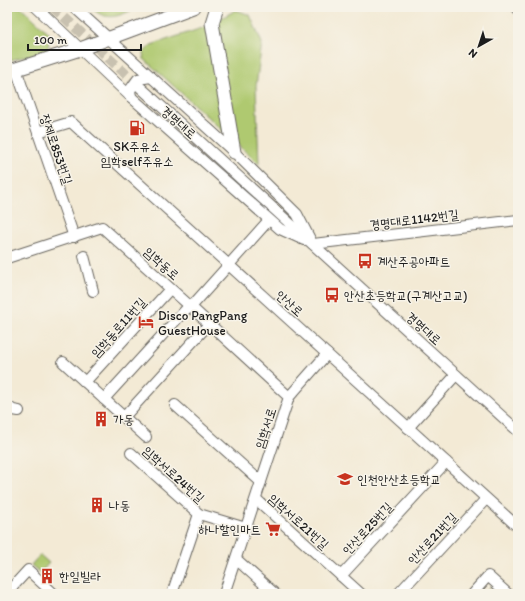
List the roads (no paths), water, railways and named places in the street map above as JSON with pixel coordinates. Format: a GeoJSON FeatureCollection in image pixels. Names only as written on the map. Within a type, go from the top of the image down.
{"type":"FeatureCollection","features":[{"type":"Feature","properties":{"kind":"main road"},"geometry":{"type":"LineString","coordinates":[[11,70],[80,49],[192,7]]}},
{"type":"Feature","properties":{"kind":"main road"},"geometry":{"type":"LineString","coordinates":[[217,7],[212,23],[234,152]]}},
{"type":"Feature","properties":{"kind":"street","name":"경명대로"},"geometry":{"type":"LineString","coordinates":[[36,7],[132,97],[269,220],[280,229],[313,244]]}},
{"type":"Feature","properties":{"kind":"street","name":"경명대로"},"geometry":{"type":"LineString","coordinates":[[74,7],[234,152],[297,214],[313,244]]}},
{"type":"Feature","properties":{"kind":"street","name":"장제로853번길"},"geometry":{"type":"LineString","coordinates":[[11,70],[38,132],[74,236]]}},
{"type":"Feature","properties":{"kind":"street"},"geometry":{"type":"LineString","coordinates":[[132,97],[130,90],[138,79],[151,78]]}},
{"type":"Feature","properties":{"kind":"street","name":"경명대로"},"geometry":{"type":"LineString","coordinates":[[140,87],[518,431]]}},
{"type":"Feature","properties":{"kind":"street","name":"안산로"},"geometry":{"type":"LineString","coordinates":[[38,132],[71,122],[518,527]]}},
{"type":"Feature","properties":{"kind":"street"},"geometry":{"type":"LineString","coordinates":[[104,399],[269,220]]}},
{"type":"Feature","properties":{"kind":"street","name":"경명대로1142번길"},"geometry":{"type":"LineString","coordinates":[[313,244],[518,220]]}},
{"type":"Feature","properties":{"kind":"street","name":"임학동로"},"geometry":{"type":"LineString","coordinates":[[7,258],[102,227],[190,307]]}},
{"type":"Feature","properties":{"kind":"street"},"geometry":{"type":"LineString","coordinates":[[84,256],[93,291]]}},
{"type":"Feature","properties":{"kind":"street","name":"임학동로11번길"},"geometry":{"type":"LineString","coordinates":[[85,382],[170,289]]}},
{"type":"Feature","properties":{"kind":"street","name":"임학서로"},"geometry":{"type":"LineString","coordinates":[[190,307],[289,397],[224,594]]}},
{"type":"Feature","properties":{"kind":"street"},"geometry":{"type":"LineString","coordinates":[[124,417],[210,324]]}},
{"type":"Feature","properties":{"kind":"street"},"geometry":{"type":"LineString","coordinates":[[289,397],[328,354]]}},
{"type":"Feature","properties":{"kind":"street"},"geometry":{"type":"LineString","coordinates":[[63,362],[146,437]]}},
{"type":"Feature","properties":{"kind":"street"},"geometry":{"type":"LineString","coordinates":[[408,428],[456,375]]}},
{"type":"Feature","properties":{"kind":"street"},"geometry":{"type":"LineString","coordinates":[[7,405],[13,410],[19,411]]}},
{"type":"Feature","properties":{"kind":"street"},"geometry":{"type":"LineString","coordinates":[[175,405],[261,482]]}},
{"type":"Feature","properties":{"kind":"street","name":"임학서로24번길"},"geometry":{"type":"LineString","coordinates":[[131,453],[198,514],[246,528]]}},
{"type":"Feature","properties":{"kind":"street","name":"안산로25번길"},"geometry":{"type":"LineString","coordinates":[[341,576],[446,462]]}},
{"type":"Feature","properties":{"kind":"street","name":"임학서로21번길"},"geometry":{"type":"LineString","coordinates":[[256,499],[361,594]]}},
{"type":"Feature","properties":{"kind":"street","name":"안산로21번길"},"geometry":{"type":"LineString","coordinates":[[398,594],[486,499]]}},
{"type":"Feature","properties":{"kind":"street","name":"임학서로24번길"},"geometry":{"type":"LineString","coordinates":[[172,594],[198,514]]}},
{"type":"Feature","properties":{"kind":"street"},"geometry":{"type":"LineString","coordinates":[[236,559],[275,594]]}},
{"type":"Feature","properties":{"kind":"street"},"geometry":{"type":"LineString","coordinates":[[8,591],[28,570],[54,594]]}},
{"type":"Feature","properties":{"kind":"street"},"geometry":{"type":"LineString","coordinates":[[472,594],[488,576],[508,594]]}},
{"type":"Feature","properties":{"kind":"tunnel"},"geometry":{"type":"LineString","coordinates":[[53,7],[140,87]]}},
{"type":"Feature","properties":{"kind":"place","name":"SK주유소 임학self주유소"},"geometry":{"type":"Point","coordinates":[137,128]}},
{"type":"Feature","properties":{"kind":"place","name":"계산주공아파트"},"geometry":{"type":"Point","coordinates":[365,261]}},
{"type":"Feature","properties":{"kind":"place","name":"안산초등학교(구계산고교)"},"geometry":{"type":"Point","coordinates":[332,295]}},
{"type":"Feature","properties":{"kind":"place","name":"Disco PangPang GuestHouse"},"geometry":{"type":"Point","coordinates":[146,322]}},
{"type":"Feature","properties":{"kind":"place","name":"가동"},"geometry":{"type":"Point","coordinates":[101,419]}},
{"type":"Feature","properties":{"kind":"place","name":"인천안산초등학교"},"geometry":{"type":"Point","coordinates":[345,479]}},
{"type":"Feature","properties":{"kind":"place","name":"나동"},"geometry":{"type":"Point","coordinates":[97,505]}},
{"type":"Feature","properties":{"kind":"place","name":"하나할인마트"},"geometry":{"type":"Point","coordinates":[273,529]}},
{"type":"Feature","properties":{"kind":"place","name":"한일빌라"},"geometry":{"type":"Point","coordinates":[47,576]}}]}
